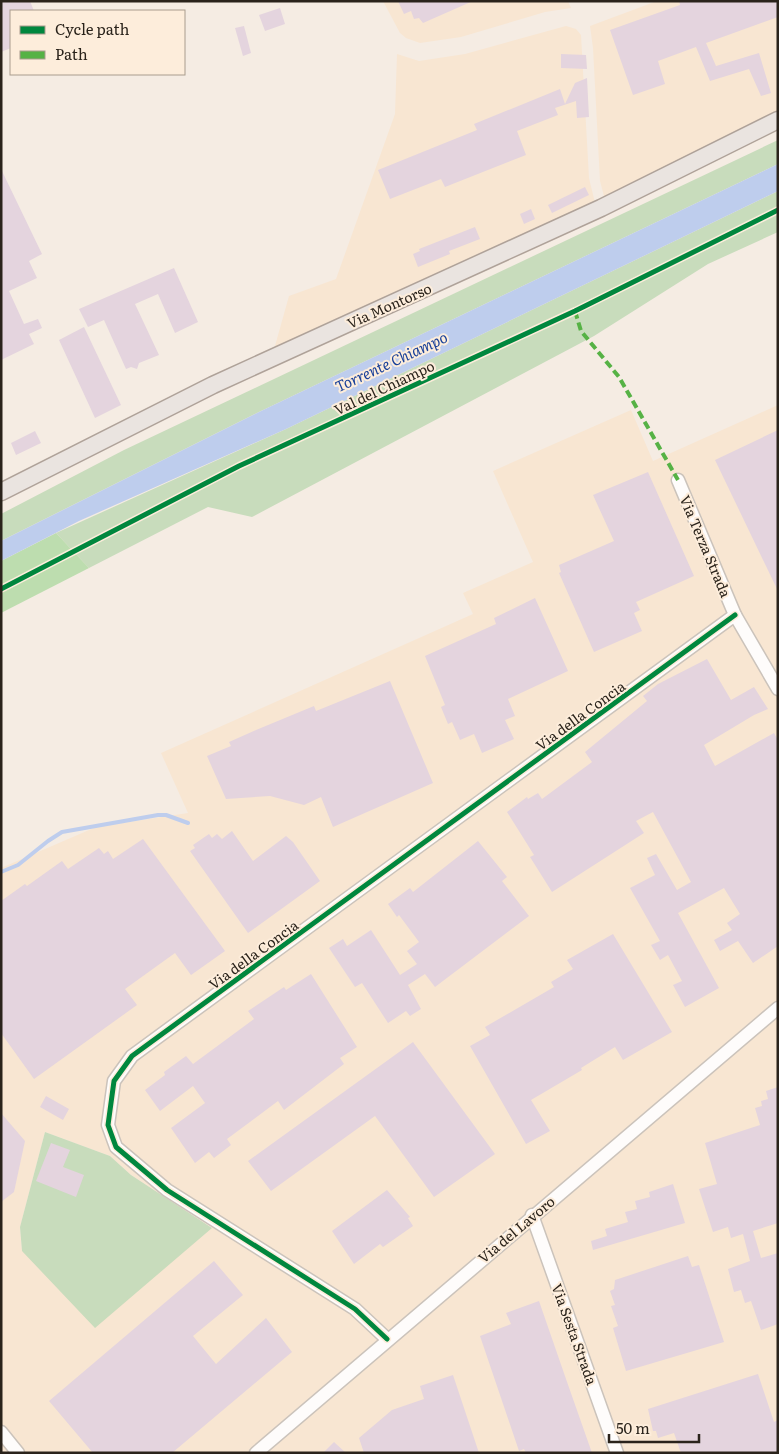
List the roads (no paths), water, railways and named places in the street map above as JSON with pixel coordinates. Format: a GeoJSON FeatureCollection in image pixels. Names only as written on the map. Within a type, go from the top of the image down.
{"type":"FeatureCollection","features":[{"type":"Feature","properties":{"kind":"main road","name":"Via Montorso"},"geometry":{"type":"LineString","coordinates":[[1,492],[213,385],[592,212],[778,120]]}},
{"type":"Feature","properties":{"kind":"street","name":"Via Terza Strada"},"geometry":{"type":"LineString","coordinates":[[678,480],[735,615],[778,689]]}},
{"type":"Feature","properties":{"kind":"street","name":"Via della Concia"},"geometry":{"type":"LineString","coordinates":[[387,1340],[354,1309],[167,1190],[121,1152],[116,1147],[108,1124],[114,1081],[132,1056],[735,615]]}},
{"type":"Feature","properties":{"kind":"street","name":"Via del Lavoro"},"geometry":{"type":"LineString","coordinates":[[256,1453],[532,1215],[778,1008]]}},
{"type":"Feature","properties":{"kind":"street","name":"Via Sesta Strada"},"geometry":{"type":"LineString","coordinates":[[532,1215],[617,1453]]}},
{"type":"Feature","properties":{"kind":"street"},"geometry":{"type":"LineString","coordinates":[[1,1432],[18,1453]]}},
{"type":"Feature","properties":{"kind":"water","name":"Torrente Chiampo"},"geometry":{"type":"Polygon","coordinates":[[[778,164],[778,191],[286,429],[79,521],[1,561],[1,541],[259,412],[778,164]]]}},
{"type":"Feature","properties":{"kind":"waterway"},"geometry":{"type":"LineString","coordinates":[[1,872],[18,865],[62,832],[158,815],[166,815],[188,823]]}}]}
